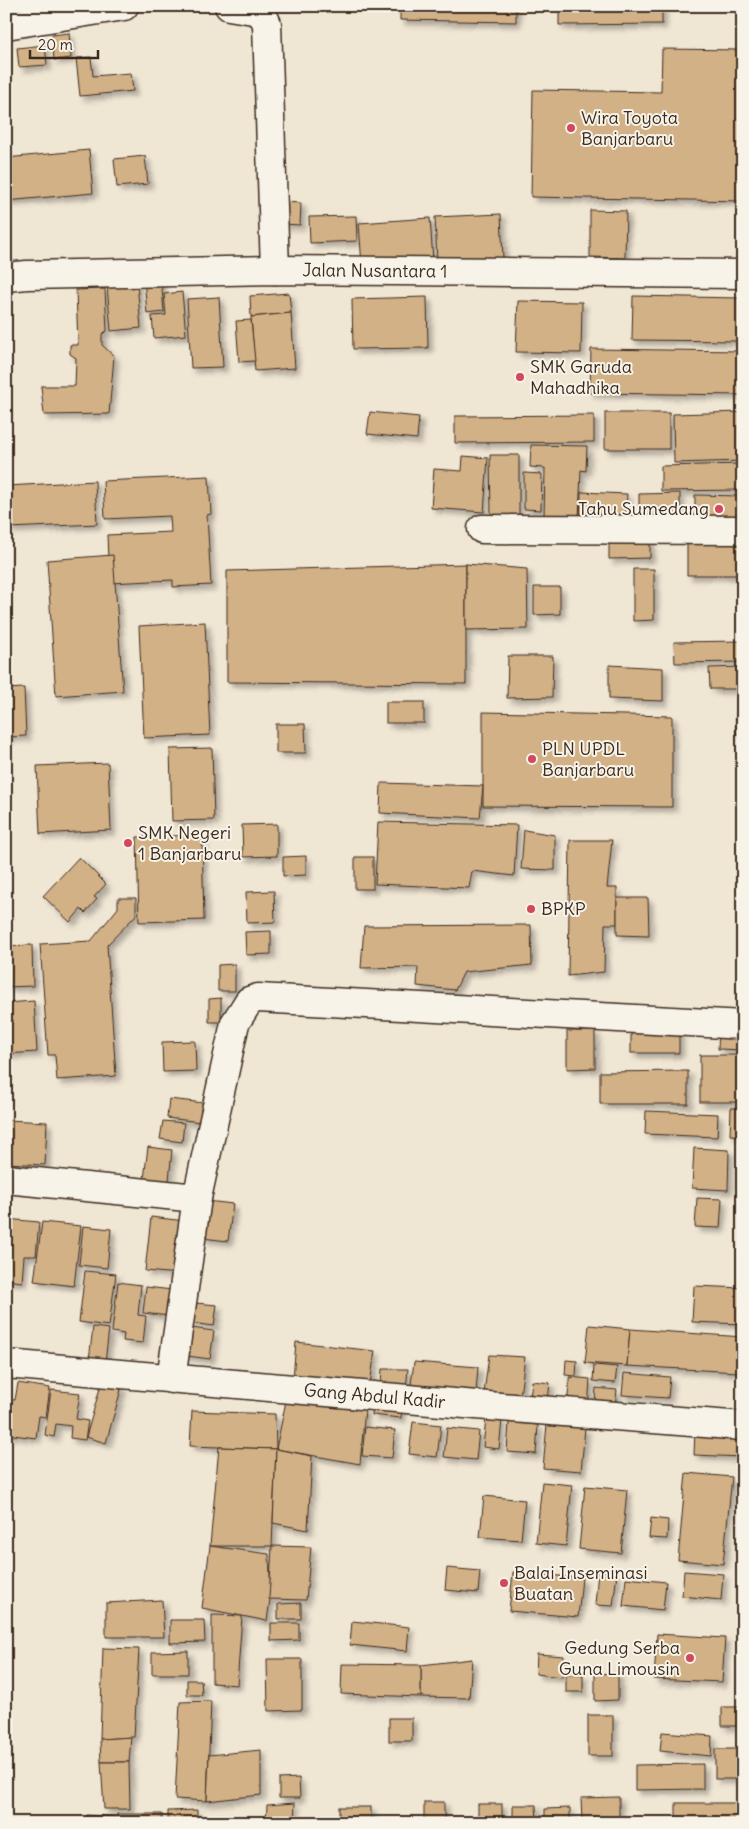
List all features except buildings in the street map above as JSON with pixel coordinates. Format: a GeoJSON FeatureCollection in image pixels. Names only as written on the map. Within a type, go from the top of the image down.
{"type":"FeatureCollection","features":[{"type":"Feature","properties":{"kind":"street"},"geometry":{"type":"LineString","coordinates":[[6,25],[124,6]]}},
{"type":"Feature","properties":{"kind":"street"},"geometry":{"type":"LineString","coordinates":[[229,6],[262,13],[267,24],[275,270]]}},
{"type":"Feature","properties":{"kind":"street","name":"Jalan Nusantara 1"},"geometry":{"type":"LineString","coordinates":[[6,277],[275,270],[743,274]]}},
{"type":"Feature","properties":{"kind":"street"},"geometry":{"type":"LineString","coordinates":[[482,529],[743,530]]}},
{"type":"Feature","properties":{"kind":"street"},"geometry":{"type":"LineString","coordinates":[[171,1379],[197,1198],[235,1023],[249,1001],[258,998],[743,1025]]}},
{"type":"Feature","properties":{"kind":"street"},"geometry":{"type":"LineString","coordinates":[[6,1179],[197,1198]]}},
{"type":"Feature","properties":{"kind":"street","name":"Gang Abdul Kadir"},"geometry":{"type":"LineString","coordinates":[[6,1364],[743,1426]]}},
{"type":"Feature","properties":{"kind":"place","name":"Wira Toyota Banjarbaru"},"geometry":{"type":"Point","coordinates":[571,128]}},
{"type":"Feature","properties":{"kind":"place","name":"SMK Garuda Mahadhika"},"geometry":{"type":"Point","coordinates":[520,377]}},
{"type":"Feature","properties":{"kind":"place","name":"Tahu Sumedang"},"geometry":{"type":"Point","coordinates":[719,509]}},
{"type":"Feature","properties":{"kind":"place","name":"PLN UPDL Banjarbaru"},"geometry":{"type":"Point","coordinates":[532,759]}},
{"type":"Feature","properties":{"kind":"place","name":"SMK Negeri 1 Banjarbaru"},"geometry":{"type":"Point","coordinates":[128,843]}},
{"type":"Feature","properties":{"kind":"place","name":"BPKP"},"geometry":{"type":"Point","coordinates":[531,909]}},
{"type":"Feature","properties":{"kind":"place","name":"Balai Inseminasi Buatan"},"geometry":{"type":"Point","coordinates":[504,1583]}},
{"type":"Feature","properties":{"kind":"place","name":"Gedung Serba Guna Limousin"},"geometry":{"type":"Point","coordinates":[690,1658]}}]}
